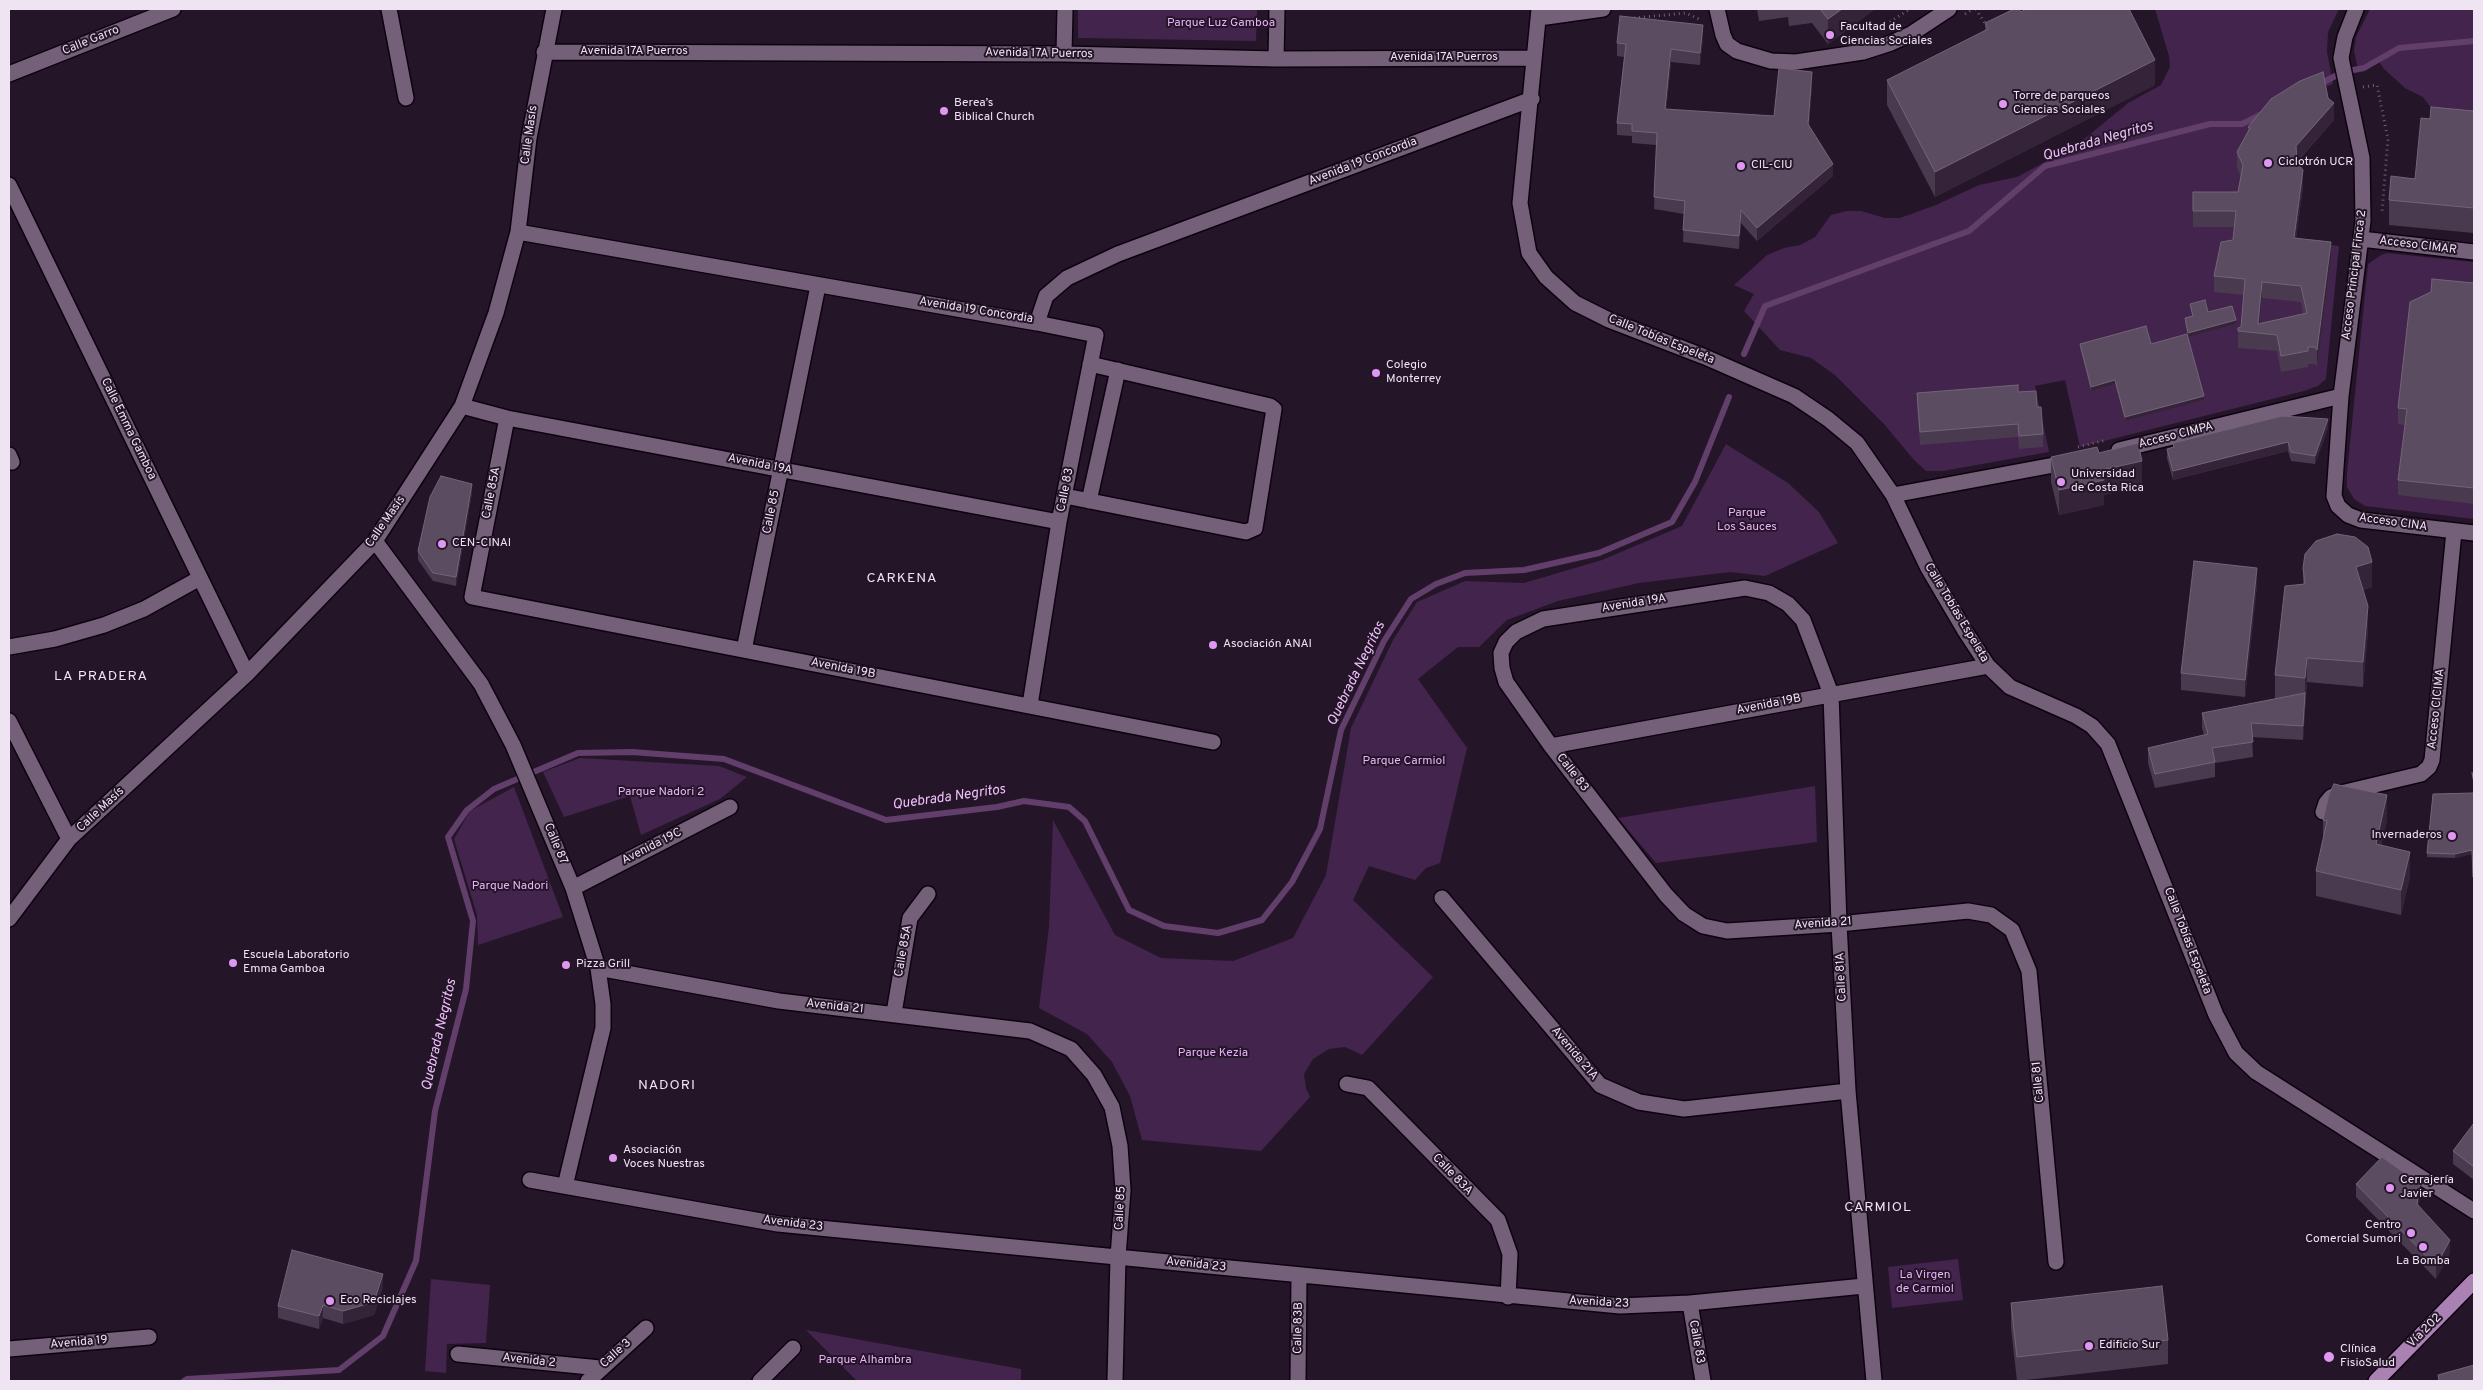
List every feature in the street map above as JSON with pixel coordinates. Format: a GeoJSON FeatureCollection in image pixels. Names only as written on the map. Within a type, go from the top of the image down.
{"type":"FeatureCollection","features":[{"type":"Feature","properties":{"kind":"main road","name":"Vía 202"},"geometry":{"type":"LineString","coordinates":[[2376,1381],[2474,1281]]}},
{"type":"Feature","properties":{"kind":"street","name":"Calle Garro"},"geometry":{"type":"LineString","coordinates":[[9,74],[173,9]]}},
{"type":"Feature","properties":{"kind":"street"},"geometry":{"type":"LineString","coordinates":[[389,9],[406,98]]}},
{"type":"Feature","properties":{"kind":"street","name":"Calle Masís"},"geometry":{"type":"LineString","coordinates":[[9,919],[69,840],[247,674],[376,541],[462,406],[496,313],[518,232],[529,138],[544,52],[554,9]]}},
{"type":"Feature","properties":{"kind":"street"},"geometry":{"type":"LineString","coordinates":[[1064,54],[1065,9]]}},
{"type":"Feature","properties":{"kind":"street"},"geometry":{"type":"LineString","coordinates":[[1276,59],[1277,9]]}},
{"type":"Feature","properties":{"kind":"street"},"geometry":{"type":"LineString","coordinates":[[1539,13],[1603,9]]}},
{"type":"Feature","properties":{"kind":"street"},"geometry":{"type":"LineString","coordinates":[[1717,9],[1723,36],[1728,44],[1737,51],[1771,61],[1796,62],[1863,52],[1891,44],[1912,34],[1949,9]]}},
{"type":"Feature","properties":{"kind":"street","name":"Acceso Principal Finca 2"},"geometry":{"type":"LineString","coordinates":[[2340,396],[2363,221],[2362,158],[2342,58],[2345,37],[2356,9]]}},
{"type":"Feature","properties":{"kind":"street","name":"Calle Tobías Espeleta"},"geometry":{"type":"LineString","coordinates":[[1539,13],[1532,99],[1520,203],[1529,253],[1546,277],[1575,303],[1608,320],[1705,357],[1794,396],[1828,419],[1857,444],[1893,495],[1928,568],[1965,632],[1988,666],[2010,687],[2076,716],[2092,726],[2108,744],[2216,1015],[2236,1053],[2256,1072],[2474,1211]]}},
{"type":"Feature","properties":{"kind":"street","name":"Avenida 17A Puerros"},"geometry":{"type":"LineString","coordinates":[[544,52],[1064,54],[1276,59],[1534,58]]}},
{"type":"Feature","properties":{"kind":"street","name":"Avenida 19 Concordia"},"geometry":{"type":"LineString","coordinates":[[518,232],[1037,323],[1046,296],[1067,278],[1118,254],[1532,99]]}},
{"type":"Feature","properties":{"kind":"street","name":"Calle Emma Gamboa"},"geometry":{"type":"LineString","coordinates":[[9,184],[247,674]]}},
{"type":"Feature","properties":{"kind":"street","name":"Acceso CIMAR"},"geometry":{"type":"LineString","coordinates":[[2361,239],[2474,252]]}},
{"type":"Feature","properties":{"kind":"street","name":"Calle 85"},"geometry":{"type":"LineString","coordinates":[[744,650],[818,286]]}},
{"type":"Feature","properties":{"kind":"street","name":"Calle 83"},"geometry":{"type":"LineString","coordinates":[[1030,705],[1059,522],[1096,335],[1037,323]]}},
{"type":"Feature","properties":{"kind":"street"},"geometry":{"type":"LineString","coordinates":[[1064,496],[1246,532],[1255,528],[1275,415],[1274,409],[1270,406],[1090,364]]}},
{"type":"Feature","properties":{"kind":"street"},"geometry":{"type":"LineString","coordinates":[[1089,501],[1118,370]]}},
{"type":"Feature","properties":{"kind":"street","name":"Acceso CIMPA"},"geometry":{"type":"LineString","coordinates":[[2108,446],[2340,396]]}},
{"type":"Feature","properties":{"kind":"street","name":"Acceso CINA"},"geometry":{"type":"LineString","coordinates":[[2340,396],[2333,484],[2334,496],[2338,506],[2348,516],[2361,520],[2474,533]]}},
{"type":"Feature","properties":{"kind":"street","name":"Avenida 19A"},"geometry":{"type":"LineString","coordinates":[[462,406],[507,418],[1059,522]]}},
{"type":"Feature","properties":{"kind":"street","name":"Calle 85A"},"geometry":{"type":"LineString","coordinates":[[472,598],[507,418]]}},
{"type":"Feature","properties":{"kind":"street"},"geometry":{"type":"LineString","coordinates":[[1893,495],[2088,458]]}},
{"type":"Feature","properties":{"kind":"street","name":"Acceso CICIMA"},"geometry":{"type":"LineString","coordinates":[[2323,812],[2326,803],[2332,797],[2341,793],[2421,774],[2429,767],[2432,760],[2454,531]]}},
{"type":"Feature","properties":{"kind":"street","name":"Calle 87"},"geometry":{"type":"LineString","coordinates":[[376,541],[481,684],[513,745],[573,888],[598,968],[603,1004],[603,1028],[565,1186]]}},
{"type":"Feature","properties":{"kind":"street"},"geometry":{"type":"LineString","coordinates":[[9,647],[104,626],[144,609],[200,578]]}},
{"type":"Feature","properties":{"kind":"street","name":"Avenida 19A"},"geometry":{"type":"LineString","coordinates":[[1506,642],[1516,632],[1543,619],[1722,590],[1745,588],[1769,593]]}},
{"type":"Feature","properties":{"kind":"street","name":"Calle 81A"},"geometry":{"type":"LineString","coordinates":[[1769,593],[1788,604],[1803,620],[1831,694],[1839,924],[1848,1092],[1874,1381]]}},
{"type":"Feature","properties":{"kind":"street","name":"Avenida 19B"},"geometry":{"type":"LineString","coordinates":[[472,598],[1213,742]]}},
{"type":"Feature","properties":{"kind":"street","name":"Calle 83"},"geometry":{"type":"LineString","coordinates":[[1506,642],[1502,653],[1502,668],[1506,682],[1551,746],[1666,895]]}},
{"type":"Feature","properties":{"kind":"street","name":"Avenida 19B"},"geometry":{"type":"LineString","coordinates":[[1551,746],[1988,666]]}},
{"type":"Feature","properties":{"kind":"street"},"geometry":{"type":"LineString","coordinates":[[9,721],[69,840]]}},
{"type":"Feature","properties":{"kind":"street","name":"Avenida 19C"},"geometry":{"type":"LineString","coordinates":[[573,888],[730,807]]}},
{"type":"Feature","properties":{"kind":"street","name":"Calle 85A"},"geometry":{"type":"LineString","coordinates":[[894,1013],[910,918],[928,894]]}},
{"type":"Feature","properties":{"kind":"street","name":"Avenida 21"},"geometry":{"type":"LineString","coordinates":[[1666,895],[1684,914],[1703,926],[1727,931],[1839,924],[1968,911],[1991,915]]}},
{"type":"Feature","properties":{"kind":"street","name":"Avenida 21A"},"geometry":{"type":"LineString","coordinates":[[1442,898],[1600,1085],[1639,1102],[1684,1109],[1848,1092]]}},
{"type":"Feature","properties":{"kind":"street","name":"Calle 81"},"geometry":{"type":"LineString","coordinates":[[1991,915],[2012,930],[2028,971],[2056,1262]]}},
{"type":"Feature","properties":{"kind":"street","name":"Avenida 21"},"geometry":{"type":"LineString","coordinates":[[598,968],[779,1001],[894,1013],[1030,1031],[1071,1049]]}},
{"type":"Feature","properties":{"kind":"street","name":"Calle 85"},"geometry":{"type":"LineString","coordinates":[[1071,1049],[1094,1076],[1112,1107],[1120,1146],[1123,1190],[1118,1257],[1115,1381]]}},
{"type":"Feature","properties":{"kind":"street","name":"Calle 83A"},"geometry":{"type":"LineString","coordinates":[[1348,1084],[1368,1088],[1498,1220],[1510,1254],[1508,1297]]}},
{"type":"Feature","properties":{"kind":"street","name":"Avenida 23"},"geometry":{"type":"LineString","coordinates":[[530,1180],[778,1224],[1508,1297],[1620,1306],[1690,1303],[1864,1286]]}},
{"type":"Feature","properties":{"kind":"street","name":"Calle 83B"},"geometry":{"type":"LineString","coordinates":[[1298,1381],[1300,1275]]}},
{"type":"Feature","properties":{"kind":"street","name":"Calle 83"},"geometry":{"type":"LineString","coordinates":[[1690,1303],[1703,1381]]}},
{"type":"Feature","properties":{"kind":"street","name":"Calle 3"},"geometry":{"type":"LineString","coordinates":[[588,1381],[600,1368],[646,1328]]}},
{"type":"Feature","properties":{"kind":"street","name":"Avenida 19"},"geometry":{"type":"LineString","coordinates":[[9,1349],[149,1337]]}},
{"type":"Feature","properties":{"kind":"street"},"geometry":{"type":"LineString","coordinates":[[760,1381],[794,1348]]}},
{"type":"Feature","properties":{"kind":"street","name":"Avenida 2"},"geometry":{"type":"LineString","coordinates":[[458,1354],[600,1368]]}},
{"type":"Feature","properties":{"kind":"path"},"geometry":{"type":"LineString","coordinates":[[1885,26],[1910,9]]}},
{"type":"Feature","properties":{"kind":"path"},"geometry":{"type":"LineString","coordinates":[[1977,9],[1986,26]]}},
{"type":"Feature","properties":{"kind":"path"},"geometry":{"type":"LineString","coordinates":[[2361,81],[2362,87],[2378,85],[2388,138],[2381,218]]}},
{"type":"Feature","properties":{"kind":"path"},"geometry":{"type":"LineString","coordinates":[[2072,448],[2108,446]]}},
{"type":"Feature","properties":{"kind":"green space","name":"Parque Luz Gamboa"},"geometry":{"type":"Polygon","coordinates":[[[1078,9],[1257,9],[1256,41],[1078,38],[1078,9]]]}},
{"type":"Feature","properties":{"kind":"green space"},"geometry":{"type":"Polygon","coordinates":[[[2155,9],[2339,9],[2328,32],[2327,52],[2333,84],[2323,88],[2243,181],[2248,235],[2339,246],[2326,379],[2318,386],[2304,391],[2080,447],[2065,380],[2035,386],[2049,452],[1943,471],[1926,471],[1914,460],[1884,424],[1835,375],[1811,358],[1780,350],[1744,311],[1754,294],[1734,285],[1767,255],[1784,248],[1800,245],[1815,237],[1831,215],[1847,211],[1861,211],[1885,218],[1900,218],[1936,205],[1979,185],[2017,177],[2077,145],[2128,103],[2161,85],[2170,67],[2169,56],[2155,9]]]}},
{"type":"Feature","properties":{"kind":"green space"},"geometry":{"type":"Polygon","coordinates":[[[2370,9],[2474,9],[2474,127],[2438,117],[2423,97],[2405,88],[2384,69],[2378,60],[2358,69],[2354,51],[2356,37],[2370,9]]]}},
{"type":"Feature","properties":{"kind":"green space"},"geometry":{"type":"Polygon","coordinates":[[[2387,253],[2474,262],[2474,519],[2365,506],[2354,499],[2347,487],[2368,264],[2387,253]]]}},
{"type":"Feature","properties":{"kind":"green space"},"geometry":{"type":"Polygon","coordinates":[[[1726,444],[1788,483],[1819,512],[1838,543],[1765,576],[1730,572],[1639,583],[1558,601],[1507,620],[1479,647],[1458,647],[1418,679],[1467,748],[1440,863],[1426,868],[1415,880],[1369,866],[1353,900],[1433,977],[1362,1055],[1345,1047],[1329,1049],[1313,1059],[1304,1074],[1306,1088],[1310,1097],[1261,1151],[1142,1140],[1130,1096],[1112,1062],[1087,1034],[1039,1008],[1049,927],[1053,820],[1115,935],[1161,958],[1233,961],[1293,938],[1326,875],[1351,728],[1393,640],[1417,602],[1465,581],[1524,583],[1602,560],[1682,526],[1726,444]]]}},
{"type":"Feature","properties":{"kind":"green space","name":"Parque Nadori 2"},"geometry":{"type":"Polygon","coordinates":[[[580,758],[719,766],[747,777],[720,799],[641,835],[630,796],[564,817],[543,772],[580,758]]]}},
{"type":"Feature","properties":{"kind":"green space"},"geometry":{"type":"Polygon","coordinates":[[[1815,786],[1817,842],[1656,863],[1618,818],[1815,786]]]}},
{"type":"Feature","properties":{"kind":"green space","name":"Parque Nadori"},"geometry":{"type":"Polygon","coordinates":[[[514,787],[563,917],[478,945],[477,915],[454,839],[470,811],[514,787]]]}},
{"type":"Feature","properties":{"kind":"green space","name":"La Virgen de Carmiol"},"geometry":{"type":"Polygon","coordinates":[[[1958,1259],[1963,1300],[1892,1308],[1888,1267],[1958,1259]]]}},
{"type":"Feature","properties":{"kind":"green space"},"geometry":{"type":"Polygon","coordinates":[[[431,1279],[490,1285],[486,1343],[447,1344],[446,1373],[425,1371],[431,1279]]]}},
{"type":"Feature","properties":{"kind":"green space","name":"Parque Alhambra"},"geometry":{"type":"Polygon","coordinates":[[[806,1330],[1021,1369],[1021,1381],[857,1381],[806,1330]]]}},
{"type":"Feature","properties":{"kind":"building"},"geometry":{"type":"Polygon","coordinates":[[[1820,9],[1842,9],[1828,19],[1820,9]]]}},
{"type":"Feature","properties":{"kind":"building","name":"Torre de parqueos Ciencias Sociales"},"geometry":{"type":"Polygon","coordinates":[[[2014,9],[2019,9],[2021,12],[2026,9],[2129,9],[2155,60],[1935,172],[1887,80],[1988,29],[1985,23],[2014,9]]]}},
{"type":"Feature","properties":{"kind":"building","name":"CIL-CIU"},"geometry":{"type":"Polygon","coordinates":[[[1620,16],[1703,25],[1700,53],[1671,49],[1665,109],[1774,116],[1779,68],[1812,72],[1808,124],[1833,164],[1757,228],[1741,210],[1739,236],[1683,230],[1685,201],[1654,197],[1657,133],[1632,131],[1632,124],[1617,123],[1626,44],[1617,43],[1620,16]]]}},
{"type":"Feature","properties":{"kind":"building"},"geometry":{"type":"Polygon","coordinates":[[[2323,72],[2328,98],[2334,103],[2296,146],[2297,162],[2303,170],[2294,238],[2331,242],[2317,350],[2315,347],[2308,347],[2308,351],[2281,356],[2277,335],[2238,331],[2238,328],[2241,327],[2245,279],[2214,276],[2221,242],[2233,240],[2236,211],[2193,211],[2193,192],[2238,192],[2243,165],[2237,152],[2250,128],[2248,127],[2271,99],[2300,81],[2323,72]],[[2262,282],[2258,324],[2307,313],[2301,286],[2262,282]]]}},
{"type":"Feature","properties":{"kind":"building"},"geometry":{"type":"Polygon","coordinates":[[[2431,107],[2474,111],[2474,208],[2389,200],[2391,176],[2415,179],[2421,118],[2430,119],[2431,107]]]}},
{"type":"Feature","properties":{"kind":"building"},"geometry":{"type":"Polygon","coordinates":[[[2432,279],[2474,283],[2474,488],[2398,480],[2407,409],[2398,408],[2410,302],[2431,292],[2432,279]]]}},
{"type":"Feature","properties":{"kind":"building"},"geometry":{"type":"Polygon","coordinates":[[[2205,300],[2208,312],[2232,306],[2236,320],[2188,333],[2185,318],[2193,316],[2190,304],[2205,300]]]}},
{"type":"Feature","properties":{"kind":"building"},"geometry":{"type":"Polygon","coordinates":[[[2146,326],[2151,344],[2187,334],[2204,396],[2125,417],[2115,380],[2091,387],[2080,344],[2146,326]]]}},
{"type":"Feature","properties":{"kind":"building"},"geometry":{"type":"Polygon","coordinates":[[[2018,385],[2018,392],[2036,391],[2037,407],[2041,407],[2043,434],[2019,436],[2018,424],[1920,432],[1917,393],[2018,385]]]}},
{"type":"Feature","properties":{"kind":"building"},"geometry":{"type":"Polygon","coordinates":[[[2282,416],[2328,419],[2315,456],[2291,452],[2288,442],[2173,471],[2167,449],[2174,447],[2173,443],[2282,416]]]}},
{"type":"Feature","properties":{"kind":"building"},"geometry":{"type":"Polygon","coordinates":[[[2138,443],[2142,461],[2102,470],[2104,480],[2059,490],[2051,457],[2097,447],[2099,453],[2138,443]]]}},
{"type":"Feature","properties":{"kind":"building","name":"CEN-CINAI"},"geometry":{"type":"Polygon","coordinates":[[[441,476],[472,484],[456,577],[433,573],[418,551],[430,497],[441,476]]]}},
{"type":"Feature","properties":{"kind":"building"},"geometry":{"type":"Polygon","coordinates":[[[2337,534],[2355,537],[2368,547],[2372,562],[2356,567],[2368,606],[2363,662],[2307,658],[2305,678],[2275,675],[2285,586],[2305,584],[2303,568],[2305,554],[2316,541],[2337,534]]]}},
{"type":"Feature","properties":{"kind":"building"},"geometry":{"type":"Polygon","coordinates":[[[2194,561],[2257,568],[2245,680],[2181,673],[2194,561]]]}},
{"type":"Feature","properties":{"kind":"building"},"geometry":{"type":"Polygon","coordinates":[[[2305,693],[2303,726],[2251,723],[2253,742],[2212,748],[2215,762],[2155,774],[2148,748],[2208,734],[2202,713],[2305,693]]]}},
{"type":"Feature","properties":{"kind":"building"},"geometry":{"type":"Polygon","coordinates":[[[2334,784],[2387,795],[2376,844],[2410,852],[2401,890],[2316,871],[2327,821],[2323,820],[2329,794],[2334,784]]]}},
{"type":"Feature","properties":{"kind":"building","name":"Invernaderos"},"geometry":{"type":"Polygon","coordinates":[[[2474,793],[2473,877],[2472,850],[2455,854],[2427,853],[2433,794],[2474,793]]]}},
{"type":"Feature","properties":{"kind":"building"},"geometry":{"type":"Polygon","coordinates":[[[2474,1123],[2474,1167],[2453,1151],[2474,1123]]]}},
{"type":"Feature","properties":{"kind":"building","name":"Centro Comercial Sumori"},"geometry":{"type":"Polygon","coordinates":[[[2382,1157],[2420,1184],[2417,1204],[2450,1240],[2436,1266],[2356,1184],[2382,1157]]]}},
{"type":"Feature","properties":{"kind":"building","name":"Eco Reciclajes"},"geometry":{"type":"Polygon","coordinates":[[[292,1250],[383,1274],[374,1302],[343,1311],[323,1305],[319,1316],[278,1306],[292,1250]]]}},
{"type":"Feature","properties":{"kind":"building"},"geometry":{"type":"Polygon","coordinates":[[[2162,1286],[2168,1340],[2017,1357],[2011,1303],[2162,1286]]]}},
{"type":"Feature","properties":{"kind":"building"},"geometry":{"type":"Polygon","coordinates":[[[2474,1365],[2474,1381],[2439,1381],[2438,1375],[2474,1365]]]}},
{"type":"Feature","properties":{"kind":"waterway","name":"Quebrada Negritos"},"geometry":{"type":"LineString","coordinates":[[2318,85],[2343,72],[2364,68],[2399,48],[2474,41]]}},
{"type":"Feature","properties":{"kind":"waterway","name":"Quebrada Negritos"},"geometry":{"type":"LineString","coordinates":[[1744,354],[1765,306],[1969,231],[2045,166],[2210,124],[2242,124],[2262,114]]}},
{"type":"Feature","properties":{"kind":"waterway","name":"Quebrada Negritos"},"geometry":{"type":"LineString","coordinates":[[184,1381],[187,1379],[339,1370],[383,1336],[416,1261],[435,1111],[466,989],[473,921],[448,837],[467,810],[494,789],[578,753],[632,752],[724,759],[886,820],[997,807],[1024,801],[1069,807],[1085,821],[1129,910],[1164,926],[1218,933],[1262,920],[1292,882],[1320,829],[1341,730],[1384,641],[1411,599],[1436,584],[1465,573],[1524,570],[1599,553],[1672,522],[1695,482],[1729,397]]}},
{"type":"Feature","properties":{"kind":"place","name":"Facultad de Ciencias Sociales"},"geometry":{"type":"Point","coordinates":[1830,35]}},
{"type":"Feature","properties":{"kind":"place","name":"Torre de parqueos Ciencias Sociales"},"geometry":{"type":"Point","coordinates":[2003,104]}},
{"type":"Feature","properties":{"kind":"place","name":"Berea’s Biblical Church"},"geometry":{"type":"Point","coordinates":[944,111]}},
{"type":"Feature","properties":{"kind":"place","name":"Ciclotrón UCR"},"geometry":{"type":"Point","coordinates":[2268,163]}},
{"type":"Feature","properties":{"kind":"place","name":"CIL-CIU"},"geometry":{"type":"Point","coordinates":[1741,166]}},
{"type":"Feature","properties":{"kind":"place","name":"Colegio Monterrey"},"geometry":{"type":"Point","coordinates":[1376,373]}},
{"type":"Feature","properties":{"kind":"place","name":"Universidad de Costa Rica"},"geometry":{"type":"Point","coordinates":[2061,482]}},
{"type":"Feature","properties":{"kind":"place","name":"CEN-CINAI"},"geometry":{"type":"Point","coordinates":[442,544]}},
{"type":"Feature","properties":{"kind":"place","name":"Asociación ANAI"},"geometry":{"type":"Point","coordinates":[1213,645]}},
{"type":"Feature","properties":{"kind":"place","name":"Invernaderos"},"geometry":{"type":"Point","coordinates":[2452,836]}},
{"type":"Feature","properties":{"kind":"place","name":"Escuela Laboratorio Emma Gamboa"},"geometry":{"type":"Point","coordinates":[233,963]}},
{"type":"Feature","properties":{"kind":"place","name":"Pizza Grill"},"geometry":{"type":"Point","coordinates":[566,965]}},
{"type":"Feature","properties":{"kind":"place","name":"Asociación Voces Nuestras"},"geometry":{"type":"Point","coordinates":[613,1158]}},
{"type":"Feature","properties":{"kind":"place","name":"Cerrajería Javier"},"geometry":{"type":"Point","coordinates":[2390,1188]}},
{"type":"Feature","properties":{"kind":"place","name":"Centro Comercial Sumori"},"geometry":{"type":"Point","coordinates":[2411,1233]}},
{"type":"Feature","properties":{"kind":"place","name":"La Bomba"},"geometry":{"type":"Point","coordinates":[2423,1247]}},
{"type":"Feature","properties":{"kind":"place","name":"Eco Reciclajes"},"geometry":{"type":"Point","coordinates":[330,1301]}},
{"type":"Feature","properties":{"kind":"place","name":"Edificio Sur"},"geometry":{"type":"Point","coordinates":[2089,1346]}},
{"type":"Feature","properties":{"kind":"place","name":"Clínica FisioSalud"},"geometry":{"type":"Point","coordinates":[2329,1357]}},
{"type":"Feature","properties":{"kind":"district","name":"CARKENA"},"geometry":{"type":"Point","coordinates":[902,579]}},
{"type":"Feature","properties":{"kind":"district","name":"LA PRADERA"},"geometry":{"type":"Point","coordinates":[101,677]}},
{"type":"Feature","properties":{"kind":"district","name":"NADORI"},"geometry":{"type":"Point","coordinates":[667,1086]}},
{"type":"Feature","properties":{"kind":"district","name":"CARMIOL"},"geometry":{"type":"Point","coordinates":[1878,1208]}},
{"type":"Feature","properties":{"kind":"park label","name":"Parque Los Sauces"},"geometry":{"type":"Point","coordinates":[1747,521]}},
{"type":"Feature","properties":{"kind":"park label","name":"Parque Carmiol"},"geometry":{"type":"Point","coordinates":[1404,762]}},
{"type":"Feature","properties":{"kind":"park label","name":"Parque Kezia"},"geometry":{"type":"Point","coordinates":[1213,1054]}}]}
